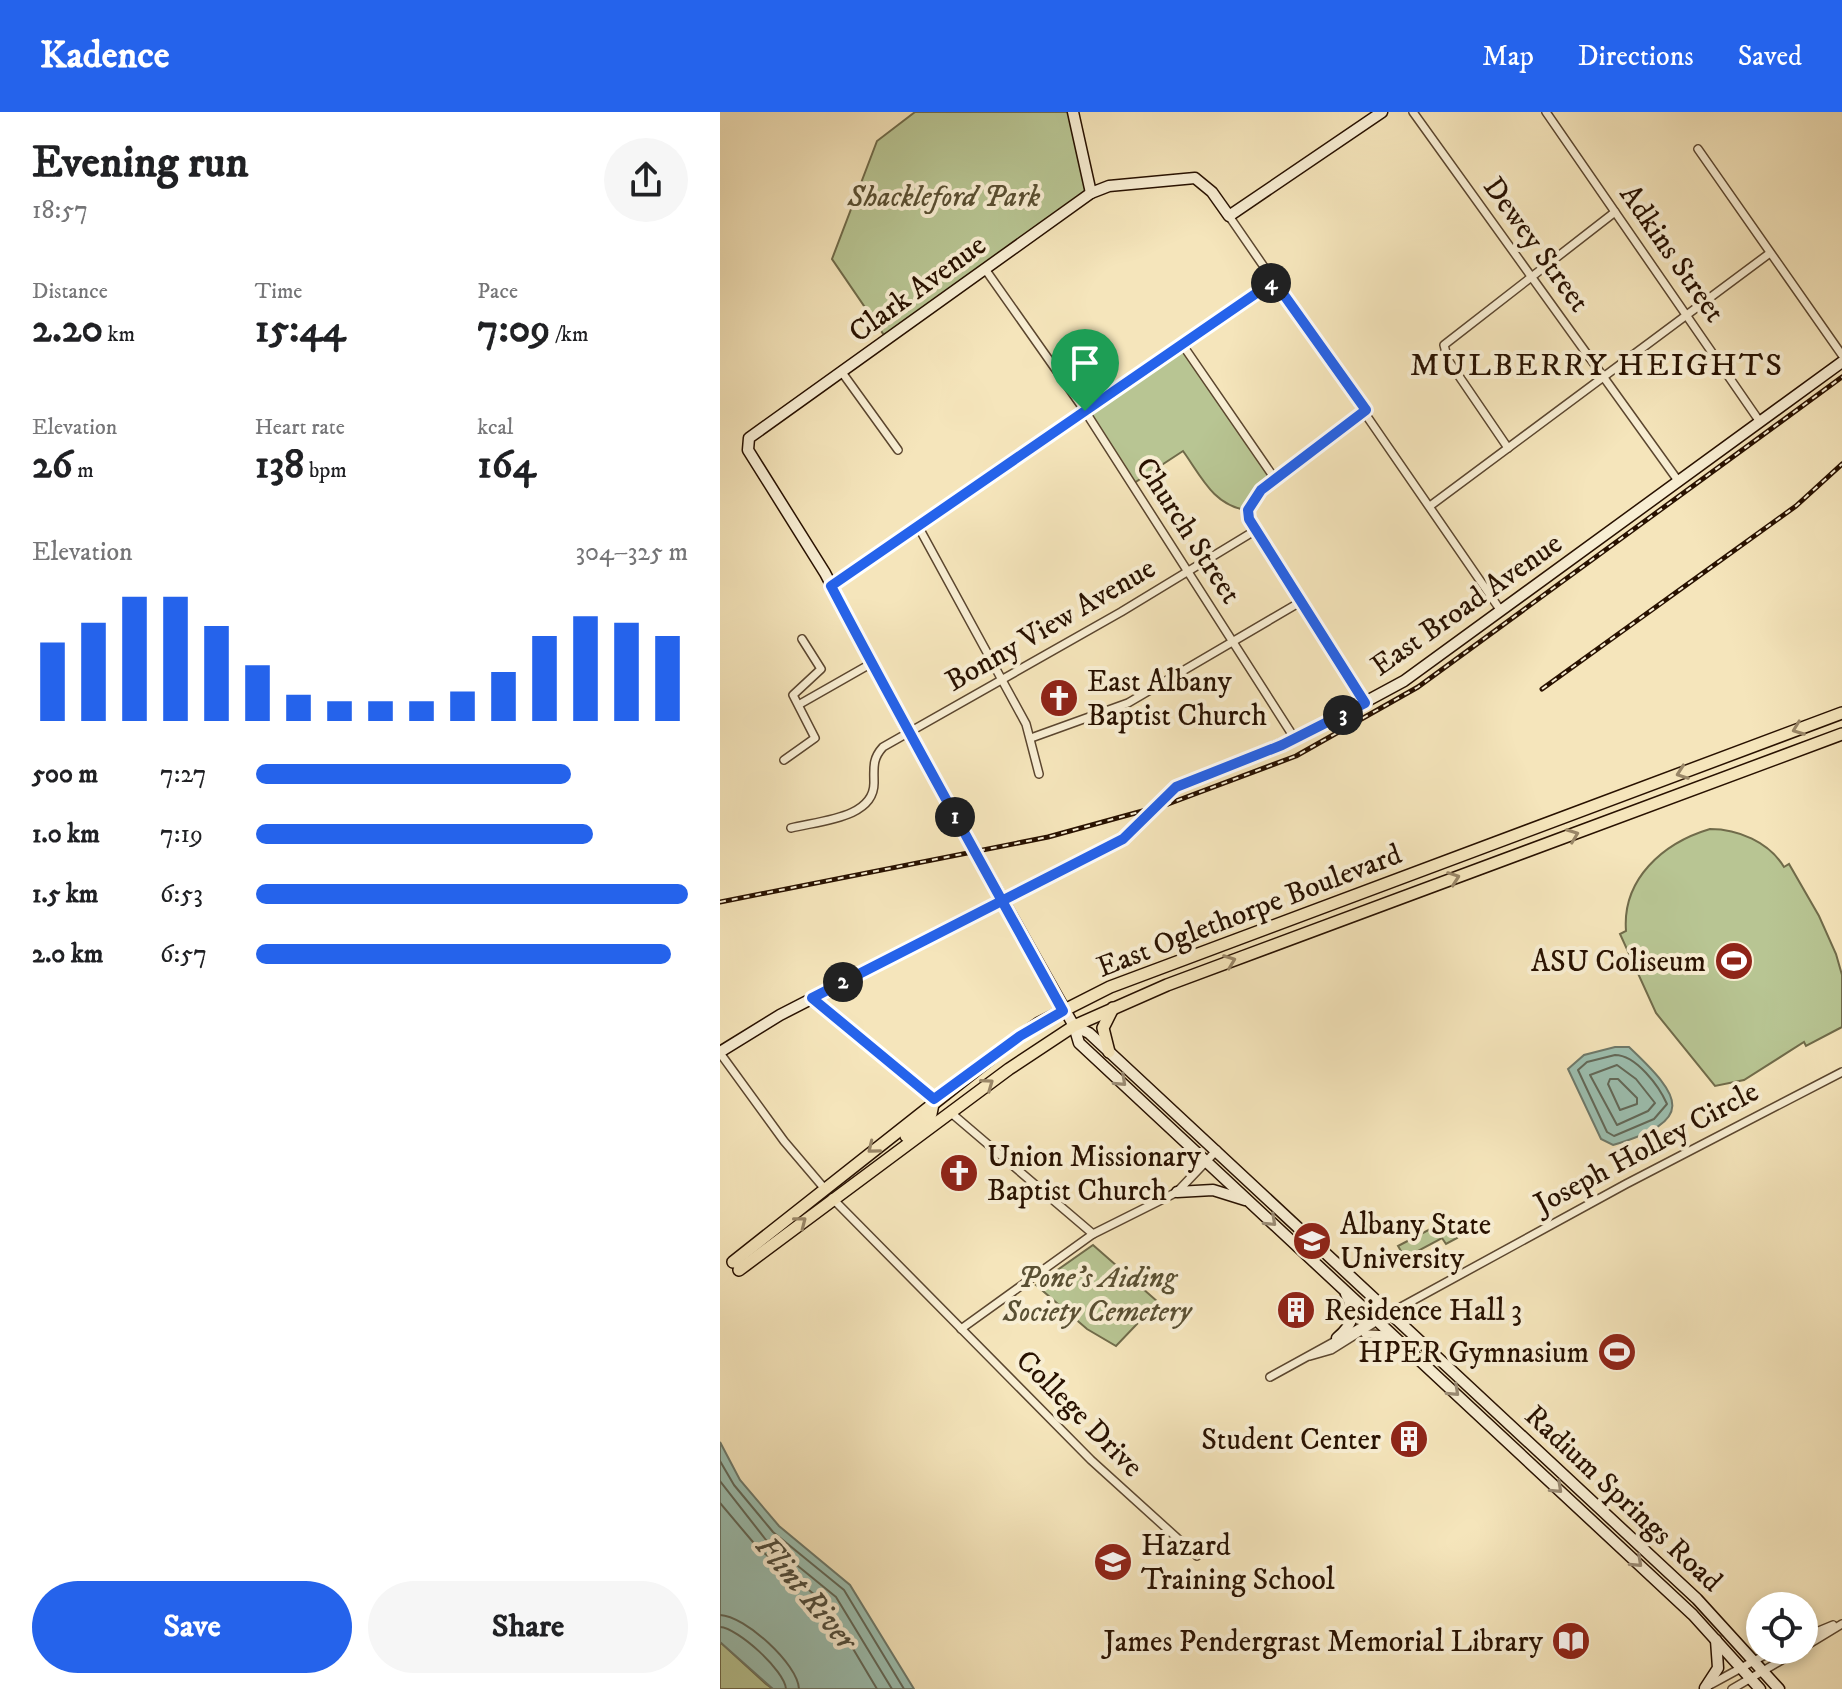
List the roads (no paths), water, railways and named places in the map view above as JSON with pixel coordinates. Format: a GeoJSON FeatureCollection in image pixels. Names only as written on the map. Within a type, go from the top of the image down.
{"type":"FeatureCollection","features":[{"type":"Feature","properties":{"kind":"main road"},"geometry":{"type":"LineString","coordinates":[[1073,112],[1091,193]]}},
{"type":"Feature","properties":{"kind":"main road"},"geometry":{"type":"LineString","coordinates":[[1229,216],[1382,112]]}},
{"type":"Feature","properties":{"kind":"main road","name":"Clark Avenue"},"geometry":{"type":"LineString","coordinates":[[753,434],[1091,193],[1109,186],[1186,176],[1204,184],[1229,216]]}},
{"type":"Feature","properties":{"kind":"main road","name":"East Broad Avenue"},"geometry":{"type":"LineString","coordinates":[[720,1052],[812,998],[1123,839],[1176,787],[1295,739],[1404,681],[1842,362]]}},
{"type":"Feature","properties":{"kind":"main road","name":"Radium Springs Road"},"geometry":{"type":"LineString","coordinates":[[753,434],[747,444],[748,450],[793,518],[831,586],[908,732],[1074,1026],[1079,1043],[1378,1319],[1716,1638],[1760,1689]]}},
{"type":"Feature","properties":{"kind":"main road","name":"East Oglethorpe Boulevard"},"geometry":{"type":"LineString","coordinates":[[736,1266],[828,1193],[934,1099],[1020,1036],[1063,1011],[1142,974],[1842,713]]}},
{"type":"Feature","properties":{"kind":"main road","name":"East Oglethorpe Boulevard"},"geometry":{"type":"LineString","coordinates":[[828,1193],[867,1172],[1074,1026],[1115,1007],[1842,734]]}},
{"type":"Feature","properties":{"kind":"main road"},"geometry":{"type":"LineString","coordinates":[[1109,1052],[1103,1028],[1115,1007]]}},
{"type":"Feature","properties":{"kind":"main road","name":"Radium Springs Road"},"geometry":{"type":"LineString","coordinates":[[1074,1026],[1089,1033],[1217,1150],[1706,1607],[1746,1649]]}},
{"type":"Feature","properties":{"kind":"main road"},"geometry":{"type":"LineString","coordinates":[[867,1172],[931,1114],[934,1099]]}},
{"type":"Feature","properties":{"kind":"main road"},"geometry":{"type":"LineString","coordinates":[[1177,1192],[1213,1190],[1250,1202]]}},
{"type":"Feature","properties":{"kind":"main road"},"geometry":{"type":"LineString","coordinates":[[1337,1338],[1350,1327],[1353,1319],[1349,1300],[1341,1285]]}},
{"type":"Feature","properties":{"kind":"main road"},"geometry":{"type":"LineString","coordinates":[[1704,1688],[1718,1668],[1716,1638]]}},
{"type":"Feature","properties":{"kind":"main road","name":"Radium Springs Road"},"geometry":{"type":"LineString","coordinates":[[1759,1664],[1779,1689]]}},
{"type":"Feature","properties":{"kind":"street","name":"Dewey Street"},"geometry":{"type":"LineString","coordinates":[[1413,112],[1679,482]]}},
{"type":"Feature","properties":{"kind":"street","name":"Adkins Street"},"geometry":{"type":"LineString","coordinates":[[1546,112],[1760,422]]}},
{"type":"Feature","properties":{"kind":"street"},"geometry":{"type":"LineString","coordinates":[[1698,149],[1842,355]]}},
{"type":"Feature","properties":{"kind":"street"},"geometry":{"type":"LineString","coordinates":[[1508,448],[1448,360],[1446,343],[1615,212]]}},
{"type":"Feature","properties":{"kind":"street"},"geometry":{"type":"LineString","coordinates":[[1229,216],[1366,410],[1501,611]]}},
{"type":"Feature","properties":{"kind":"street"},"geometry":{"type":"LineString","coordinates":[[1430,506],[1770,253]]}},
{"type":"Feature","properties":{"kind":"street","name":"Church Street"},"geometry":{"type":"LineString","coordinates":[[985,269],[1085,411],[1295,739]]}},
{"type":"Feature","properties":{"kind":"street"},"geometry":{"type":"LineString","coordinates":[[831,586],[1274,281]]}},
{"type":"Feature","properties":{"kind":"street"},"geometry":{"type":"LineString","coordinates":[[1182,344],[1275,479]]}},
{"type":"Feature","properties":{"kind":"street"},"geometry":{"type":"LineString","coordinates":[[841,371],[898,450]]}},
{"type":"Feature","properties":{"kind":"street"},"geometry":{"type":"LineString","coordinates":[[1365,703],[1256,530],[1248,510],[1261,490],[1366,410]]}},
{"type":"Feature","properties":{"kind":"street"},"geometry":{"type":"LineString","coordinates":[[918,526],[1004,680],[1031,738],[1039,774]]}},
{"type":"Feature","properties":{"kind":"street","name":"Bonny View Avenue"},"geometry":{"type":"LineString","coordinates":[[791,828],[860,808],[874,788],[874,759],[877,753],[1256,530]]}},
{"type":"Feature","properties":{"kind":"street"},"geometry":{"type":"LineString","coordinates":[[1031,738],[1128,703],[1302,601]]}},
{"type":"Feature","properties":{"kind":"street"},"geometry":{"type":"LineString","coordinates":[[784,760],[815,738],[793,695],[821,669],[802,639]]}},
{"type":"Feature","properties":{"kind":"street"},"geometry":{"type":"LineString","coordinates":[[800,704],[872,663]]}},
{"type":"Feature","properties":{"kind":"street"},"geometry":{"type":"LineString","coordinates":[[812,998],[934,1099]]}},
{"type":"Feature","properties":{"kind":"street","name":"College Drive"},"geometry":{"type":"LineString","coordinates":[[720,1052],[784,1141],[828,1193],[1091,1460],[1197,1556]]}},
{"type":"Feature","properties":{"kind":"street","name":"Joseph Holley Circle"},"geometry":{"type":"LineString","coordinates":[[1378,1319],[1626,1184],[1842,1072]]}},
{"type":"Feature","properties":{"kind":"street"},"geometry":{"type":"LineString","coordinates":[[950,1112],[1093,1234]]}},
{"type":"Feature","properties":{"kind":"street"},"geometry":{"type":"LineString","coordinates":[[961,1329],[1093,1234],[1177,1192],[1217,1150]]}},
{"type":"Feature","properties":{"kind":"street"},"geometry":{"type":"LineString","coordinates":[[1355,1337],[1378,1319]]}},
{"type":"Feature","properties":{"kind":"street"},"geometry":{"type":"LineString","coordinates":[[1270,1377],[1337,1338],[1378,1319]]}},
{"type":"Feature","properties":{"kind":"street"},"geometry":{"type":"LineString","coordinates":[[1310,1356],[1369,1332],[1397,1337]]}},
{"type":"Feature","properties":{"kind":"street"},"geometry":{"type":"LineString","coordinates":[[1818,1631],[1842,1622]]}},
{"type":"Feature","properties":{"kind":"street"},"geometry":{"type":"LineString","coordinates":[[1818,1638],[1842,1622]]}},
{"type":"Feature","properties":{"kind":"street"},"geometry":{"type":"LineString","coordinates":[[1704,1688],[1746,1664]]}},
{"type":"Feature","properties":{"kind":"street"},"geometry":{"type":"LineString","coordinates":[[1732,1689],[1776,1664]]}},
{"type":"Feature","properties":{"kind":"water"},"geometry":{"type":"Polygon","coordinates":[[[1615,1047],[1629,1047],[1647,1065],[1670,1094],[1672,1106],[1669,1116],[1658,1126],[1613,1145],[1601,1139],[1568,1069],[1584,1055],[1615,1047]]]}},
{"type":"Feature","properties":{"kind":"water","name":"Flint River"},"geometry":{"type":"Polygon","coordinates":[[[720,1442],[740,1480],[779,1526],[850,1585],[914,1689],[773,1689],[720,1642],[720,1442]]]}},
{"type":"Feature","properties":{"kind":"railway"},"geometry":{"type":"LineString","coordinates":[[720,902],[1048,837],[1168,804],[1296,756],[1418,687],[1842,377]]}},
{"type":"Feature","properties":{"kind":"railway"},"geometry":{"type":"LineString","coordinates":[[1542,689],[1796,506],[1842,464]]}},
{"type":"Feature","properties":{"kind":"place","name":"East Albany Baptist Church"},"geometry":{"type":"Point","coordinates":[1059,698]}},
{"type":"Feature","properties":{"kind":"place","name":"ASU Coliseum"},"geometry":{"type":"Point","coordinates":[1734,961]}},
{"type":"Feature","properties":{"kind":"place","name":"Union Missionary Baptist Church"},"geometry":{"type":"Point","coordinates":[959,1173]}},
{"type":"Feature","properties":{"kind":"place","name":"Albany State University"},"geometry":{"type":"Point","coordinates":[1312,1241]}},
{"type":"Feature","properties":{"kind":"place","name":"Residence Hall 3"},"geometry":{"type":"Point","coordinates":[1296,1310]}},
{"type":"Feature","properties":{"kind":"place","name":"HPER Gymnasium"},"geometry":{"type":"Point","coordinates":[1617,1352]}},
{"type":"Feature","properties":{"kind":"place","name":"Student Center"},"geometry":{"type":"Point","coordinates":[1409,1439]}},
{"type":"Feature","properties":{"kind":"place","name":"Hazard Training School"},"geometry":{"type":"Point","coordinates":[1113,1562]}},
{"type":"Feature","properties":{"kind":"place","name":"James Pendergrast Memorial Library"},"geometry":{"type":"Point","coordinates":[1571,1641]}},
{"type":"Feature","properties":{"kind":"district","name":"MULBERRY HEIGHTS"},"geometry":{"type":"Point","coordinates":[1597,364]}},
{"type":"Feature","properties":{"kind":"park label","name":"Shackleford Park"},"geometry":{"type":"Point","coordinates":[944,196]}},
{"type":"Feature","properties":{"kind":"park label","name":"Pone's Aiding Society Cemetery"},"geometry":{"type":"Point","coordinates":[1097,1294]}}]}
